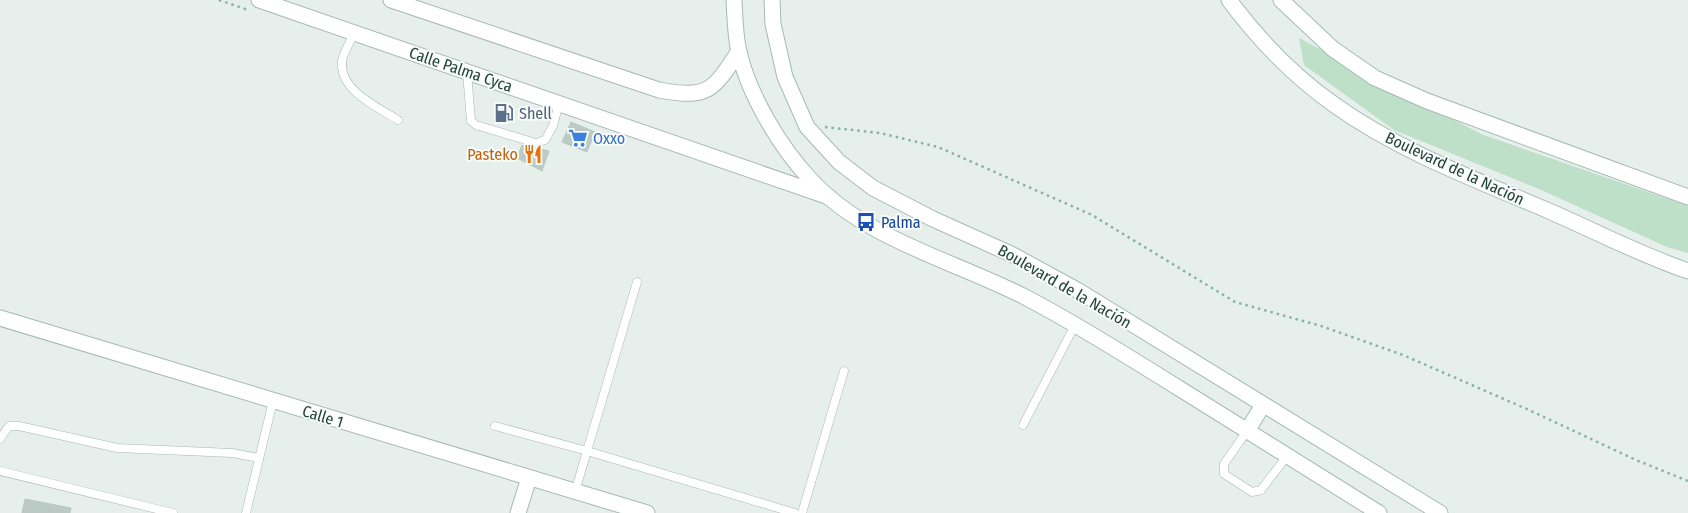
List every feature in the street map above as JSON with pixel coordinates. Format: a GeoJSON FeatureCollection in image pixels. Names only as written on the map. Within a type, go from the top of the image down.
{"type":"FeatureCollection","features":[{"type":"Feature","properties":{"kind":"main road","name":"Calle Palma Cyca"},"geometry":{"type":"LineString","coordinates":[[258,0],[832,198]]}},
{"type":"Feature","properties":{"kind":"main road"},"geometry":{"type":"LineString","coordinates":[[392,0],[659,90],[686,95],[699,93],[717,82],[739,51]]}},
{"type":"Feature","properties":{"kind":"main road","name":"Boulevard de la Nación"},"geometry":{"type":"LineString","coordinates":[[734,0],[739,51],[754,92],[780,141],[811,180],[832,198],[866,222],[912,247],[1024,296],[1075,325],[1379,513]]}},
{"type":"Feature","properties":{"kind":"main road","name":"Boulevard de la Nación"},"geometry":{"type":"LineString","coordinates":[[772,0],[773,24],[785,77],[807,127],[839,162],[873,188],[933,219],[1012,254],[1077,290],[1440,513]]}},
{"type":"Feature","properties":{"kind":"main road","name":"Boulevard de la Nación"},"geometry":{"type":"LineString","coordinates":[[1229,0],[1245,22],[1290,67],[1335,106],[1382,135],[1429,159],[1688,272]]}},
{"type":"Feature","properties":{"kind":"main road"},"geometry":{"type":"LineString","coordinates":[[1281,0],[1333,49],[1375,78],[1427,101],[1688,197]]}},
{"type":"Feature","properties":{"kind":"main road","name":"Calle 1"},"geometry":{"type":"LineString","coordinates":[[0,318],[647,513]]}},
{"type":"Feature","properties":{"kind":"main road"},"geometry":{"type":"LineString","coordinates":[[1247,431],[1263,405]]}},
{"type":"Feature","properties":{"kind":"main road"},"geometry":{"type":"LineString","coordinates":[[518,513],[529,478]]}},
{"type":"Feature","properties":{"kind":"lane"},"geometry":{"type":"LineString","coordinates":[[354,33],[342,61],[344,77],[354,90],[398,120]]}},
{"type":"Feature","properties":{"kind":"lane"},"geometry":{"type":"LineString","coordinates":[[467,72],[471,121],[476,126],[536,143],[545,140],[552,126],[559,103]]}},
{"type":"Feature","properties":{"kind":"lane"},"geometry":{"type":"LineString","coordinates":[[575,492],[637,282]]}},
{"type":"Feature","properties":{"kind":"lane"},"geometry":{"type":"LineString","coordinates":[[1023,425],[1075,325]]}},
{"type":"Feature","properties":{"kind":"lane"},"geometry":{"type":"LineString","coordinates":[[802,513],[844,371]]}},
{"type":"Feature","properties":{"kind":"lane"},"geometry":{"type":"LineString","coordinates":[[246,513],[273,401]]}},
{"type":"Feature","properties":{"kind":"lane"},"geometry":{"type":"LineString","coordinates":[[0,439],[8,426],[19,426],[117,448],[232,454],[259,458]]}},
{"type":"Feature","properties":{"kind":"lane"},"geometry":{"type":"LineString","coordinates":[[495,426],[587,451],[795,513]]}},
{"type":"Feature","properties":{"kind":"lane"},"geometry":{"type":"LineString","coordinates":[[1247,431],[1224,464],[1224,474],[1252,492],[1261,490],[1287,456]]}},
{"type":"Feature","properties":{"kind":"lane"},"geometry":{"type":"LineString","coordinates":[[0,471],[173,513]]}},
{"type":"Feature","properties":{"kind":"path"},"geometry":{"type":"LineString","coordinates":[[807,127],[880,133],[938,147],[1092,215],[1235,302],[1321,326],[1402,355],[1530,410],[1636,460],[1688,481]]}},
{"type":"Feature","properties":{"kind":"green space"},"geometry":{"type":"Polygon","coordinates":[[[1299,38],[1481,134],[1688,206],[1688,253],[1667,247],[1539,189],[1394,130],[1304,65],[1299,38]]]}},
{"type":"Feature","properties":{"kind":"building"},"geometry":{"type":"Polygon","coordinates":[[[571,122],[595,132],[587,152],[562,142],[571,122]]]}},
{"type":"Feature","properties":{"kind":"building","name":"Pasteko"},"geometry":{"type":"Polygon","coordinates":[[[522,145],[549,151],[542,171],[517,158],[522,145]]]}},
{"type":"Feature","properties":{"kind":"building"},"geometry":{"type":"Polygon","coordinates":[[[25,499],[71,508],[70,513],[22,513],[25,499]]]}},
{"type":"Feature","properties":{"kind":"place","name":"Shell"},"geometry":{"type":"Point","coordinates":[504,113]}},
{"type":"Feature","properties":{"kind":"place","name":"Oxxo"},"geometry":{"type":"Point","coordinates":[578,138]}},
{"type":"Feature","properties":{"kind":"place","name":"Pasteko"},"geometry":{"type":"Point","coordinates":[533,154]}},
{"type":"Feature","properties":{"kind":"place","name":"Palma"},"geometry":{"type":"Point","coordinates":[866,222]}}]}
